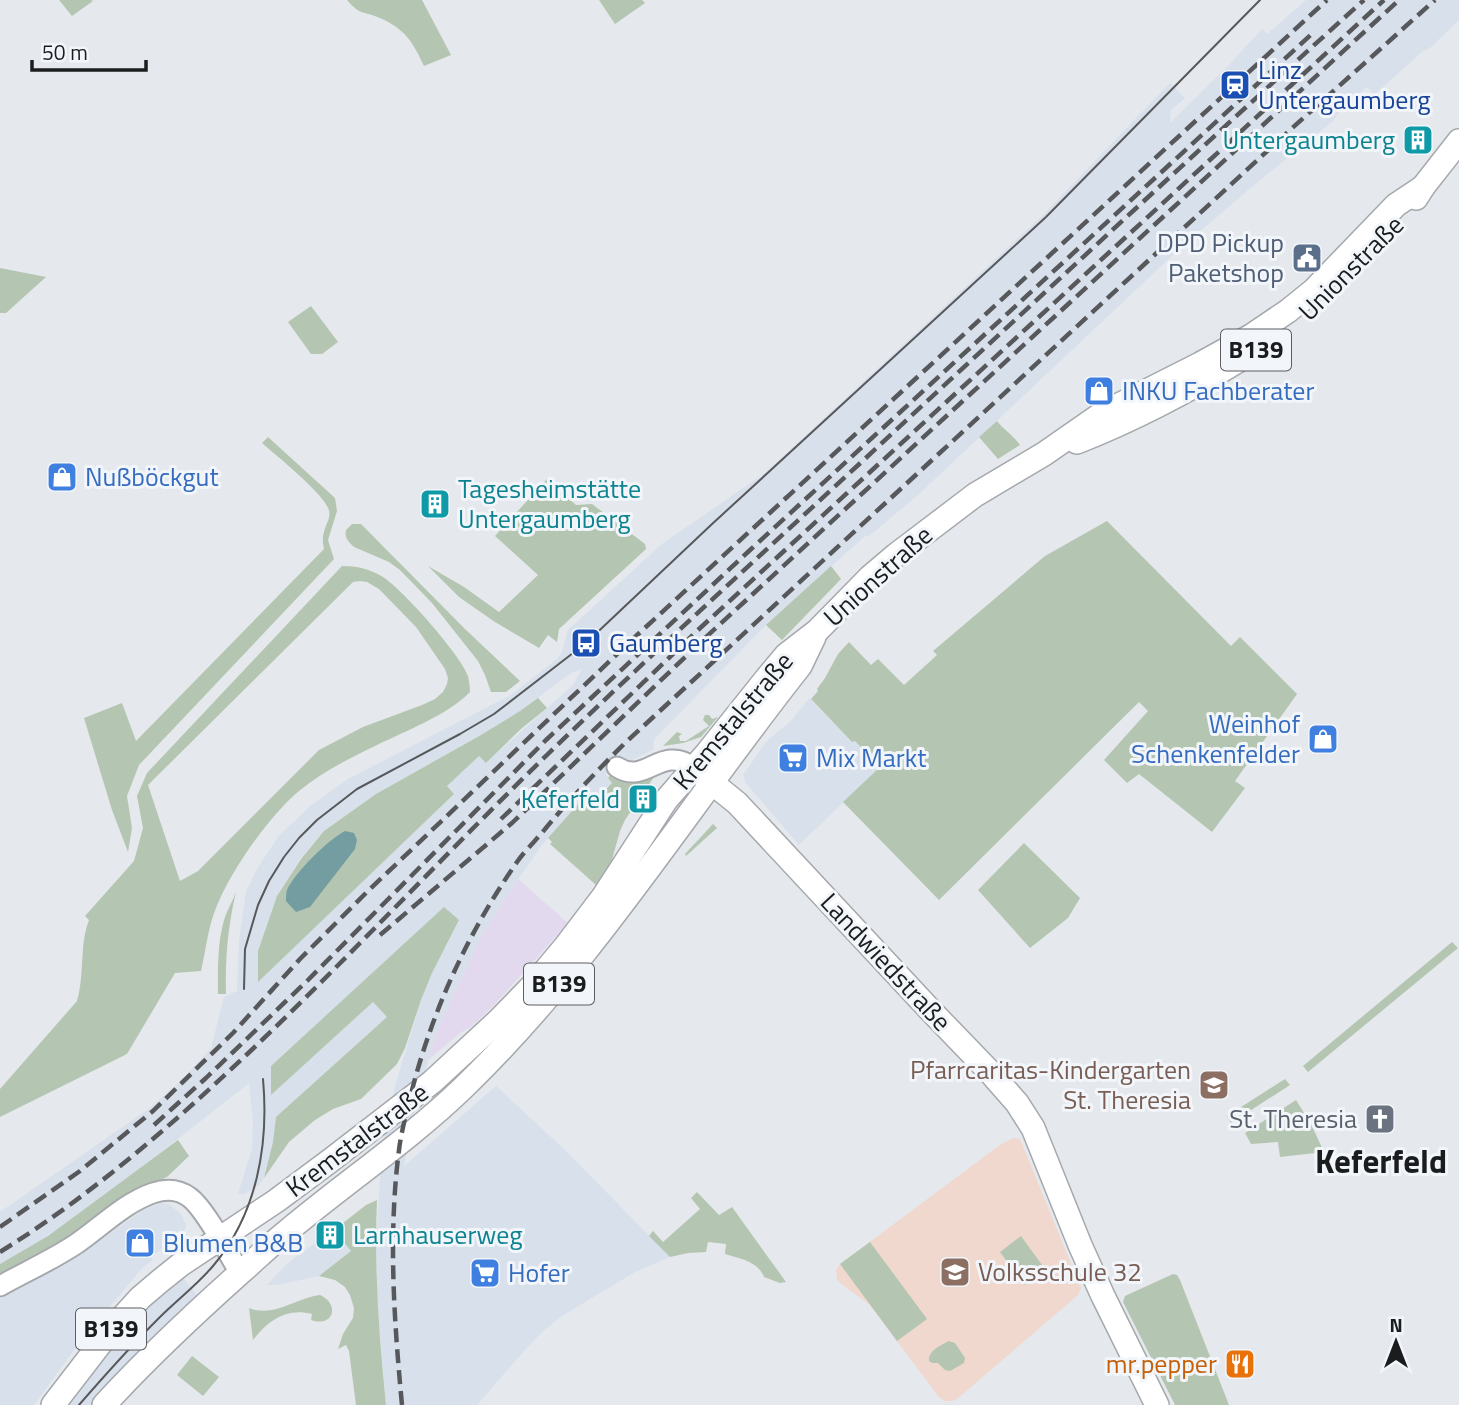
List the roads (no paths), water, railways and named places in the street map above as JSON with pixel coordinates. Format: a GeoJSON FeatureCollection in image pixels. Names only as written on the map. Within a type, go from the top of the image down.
{"type":"FeatureCollection","features":[{"type":"Feature","properties":{"kind":"main road","name":"Unionstraße"},"geometry":{"type":"LineString","coordinates":[[817,631],[856,590],[905,548],[975,495],[1044,454],[1111,429],[1204,381],[1296,323],[1362,264],[1407,214],[1423,187],[1459,141]]}},
{"type":"Feature","properties":{"kind":"main road","name":"Kremstalstraße"},"geometry":{"type":"LineString","coordinates":[[53,1405],[110,1331],[140,1298],[180,1265],[297,1186],[432,1082],[534,985],[589,916],[667,800],[693,767],[786,655],[817,631]]}},
{"type":"Feature","properties":{"kind":"main road","name":"Kremstalstraße"},"geometry":{"type":"LineString","coordinates":[[104,1405],[169,1337],[240,1273],[284,1234],[395,1146],[507,1044],[610,922],[800,666],[817,631]]}},
{"type":"Feature","properties":{"kind":"main road","name":"Landwiedstraße"},"geometry":{"type":"LineString","coordinates":[[693,767],[737,803],[1017,1103],[1033,1128],[1080,1245],[1157,1405]]}},
{"type":"Feature","properties":{"kind":"street"},"geometry":{"type":"LineString","coordinates":[[617,767],[632,773],[662,761],[674,760],[693,767]]}},
{"type":"Feature","properties":{"kind":"street"},"geometry":{"type":"LineString","coordinates":[[0,1286],[62,1252],[132,1203],[151,1194],[172,1190],[192,1198],[240,1273]]}},
{"type":"Feature","properties":{"kind":"water"},"geometry":{"type":"Polygon","coordinates":[[[345,831],[354,833],[357,840],[355,849],[310,907],[296,912],[286,901],[291,883],[313,857],[345,831]]]}},
{"type":"Feature","properties":{"kind":"tram line"},"geometry":{"type":"LineString","coordinates":[[244,989],[245,949],[258,905],[284,857],[317,820],[357,789],[494,714],[586,643],[1046,217],[1260,0]]}},
{"type":"Feature","properties":{"kind":"tram line"},"geometry":{"type":"LineString","coordinates":[[79,1405],[149,1329],[207,1273],[228,1246],[250,1201],[257,1178],[264,1129],[263,1079]]}},
{"type":"Feature","properties":{"kind":"railway"},"geometry":{"type":"LineString","coordinates":[[0,1227],[80,1171],[153,1111],[233,1033],[300,959],[369,890],[635,637],[1327,0]]}},
{"type":"Feature","properties":{"kind":"railway"},"geometry":{"type":"LineString","coordinates":[[0,1252],[103,1180],[229,1071],[594,709],[1364,0]]}},
{"type":"Feature","properties":{"kind":"railway"},"geometry":{"type":"LineString","coordinates":[[501,819],[698,630],[1384,0]]}},
{"type":"Feature","properties":{"kind":"railway"},"geometry":{"type":"LineString","coordinates":[[380,935],[512,823],[705,638],[1399,0]]}},
{"type":"Feature","properties":{"kind":"railway"},"geometry":{"type":"LineString","coordinates":[[402,1405],[393,1246],[402,1131],[419,1066],[440,1005],[482,917],[520,858],[624,744],[1290,130],[1435,0]]}},
{"type":"Feature","properties":{"kind":"railway"},"geometry":{"type":"LineString","coordinates":[[154,1125],[308,980],[546,740],[1315,31]]}},
{"type":"Feature","properties":{"kind":"place","name":"Linz Untergaumberg"},"geometry":{"type":"Point","coordinates":[1235,85]}},
{"type":"Feature","properties":{"kind":"place","name":"Untergaumberg"},"geometry":{"type":"Point","coordinates":[1418,140]}},
{"type":"Feature","properties":{"kind":"place","name":"DPD Pickup Paketshop"},"geometry":{"type":"Point","coordinates":[1307,258]}},
{"type":"Feature","properties":{"kind":"place","name":"INKU Fachberater"},"geometry":{"type":"Point","coordinates":[1099,391]}},
{"type":"Feature","properties":{"kind":"place","name":"Nußböckgut"},"geometry":{"type":"Point","coordinates":[62,477]}},
{"type":"Feature","properties":{"kind":"place","name":"Tagesheimstätte Untergaumberg"},"geometry":{"type":"Point","coordinates":[435,504]}},
{"type":"Feature","properties":{"kind":"place","name":"Gaumberg"},"geometry":{"type":"Point","coordinates":[586,643]}},
{"type":"Feature","properties":{"kind":"place","name":"Weinhof Schenkenfelder"},"geometry":{"type":"Point","coordinates":[1323,739]}},
{"type":"Feature","properties":{"kind":"place","name":"Mix Markt"},"geometry":{"type":"Point","coordinates":[793,758]}},
{"type":"Feature","properties":{"kind":"place","name":"Keferfeld"},"geometry":{"type":"Point","coordinates":[643,799]}},
{"type":"Feature","properties":{"kind":"place","name":"Pfarrcaritas-Kindergarten St. Theresia"},"geometry":{"type":"Point","coordinates":[1214,1085]}},
{"type":"Feature","properties":{"kind":"place","name":"St. Theresia"},"geometry":{"type":"Point","coordinates":[1380,1119]}},
{"type":"Feature","properties":{"kind":"place","name":"Larnhauserweg"},"geometry":{"type":"Point","coordinates":[330,1235]}},
{"type":"Feature","properties":{"kind":"place","name":"Blumen B&B"},"geometry":{"type":"Point","coordinates":[140,1243]}},
{"type":"Feature","properties":{"kind":"place","name":"Volksschule 32"},"geometry":{"type":"Point","coordinates":[955,1272]}},
{"type":"Feature","properties":{"kind":"place","name":"Hofer"},"geometry":{"type":"Point","coordinates":[485,1273]}},
{"type":"Feature","properties":{"kind":"place","name":"mr.pepper"},"geometry":{"type":"Point","coordinates":[1240,1364]}},
{"type":"Feature","properties":{"kind":"district","name":"Keferfeld"},"geometry":{"type":"Point","coordinates":[1381,1161]}}]}
